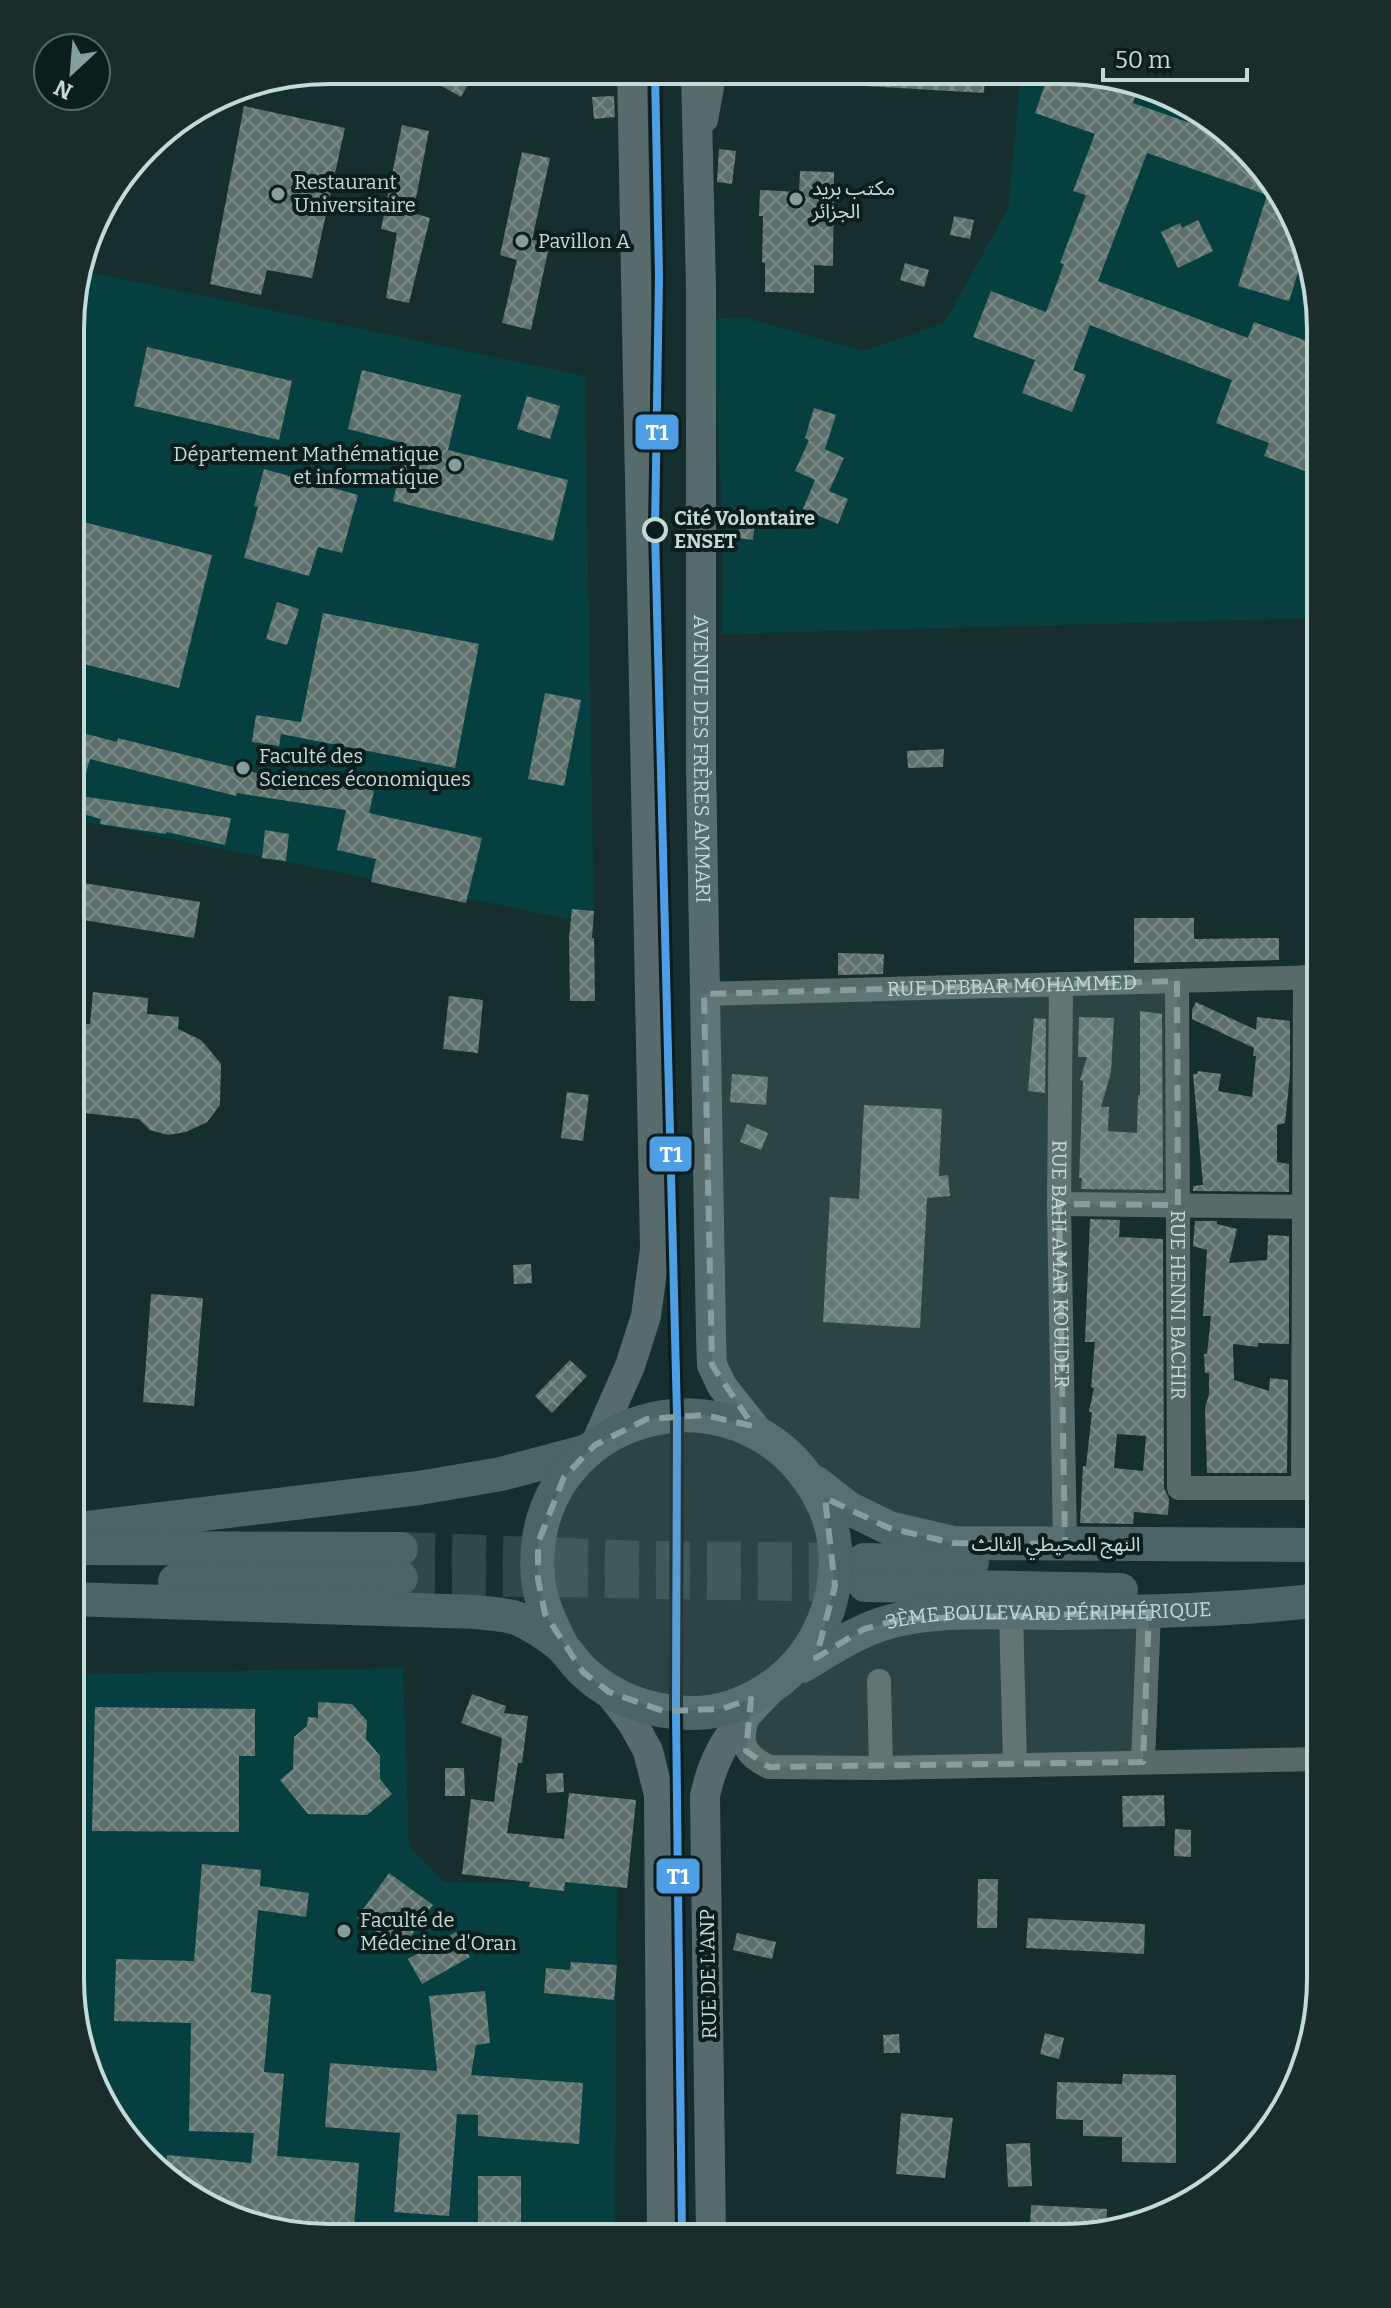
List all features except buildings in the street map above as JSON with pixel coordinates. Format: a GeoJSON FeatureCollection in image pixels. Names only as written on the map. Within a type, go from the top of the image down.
{"type":"FeatureCollection","features":[{"type":"Feature","properties":{"kind":"highway"},"geometry":{"type":"LineString","coordinates":[[562,1646],[545,1614],[538,1579],[538,1543],[547,1508],[564,1477],[592,1448],[620,1430],[647,1419],[677,1415],[718,1418],[759,1433],[786,1452],[809,1477],[830,1520],[836,1553],[835,1586],[826,1619],[810,1649],[771,1690]]}},
{"type":"Feature","properties":{"kind":"highway"},"geometry":{"type":"LineString","coordinates":[[84,1528],[419,1488],[501,1474],[592,1448]]}},
{"type":"Feature","properties":{"kind":"highway","name":"النهج المحيطي الثالث"},"geometry":{"type":"LineString","coordinates":[[809,1477],[848,1508],[889,1528],[953,1543],[1306,1545]]}},
{"type":"Feature","properties":{"kind":"highway"},"geometry":{"type":"LineString","coordinates":[[84,1549],[401,1563],[84,1582]]}},
{"type":"Feature","properties":{"kind":"highway"},"geometry":{"type":"LineString","coordinates":[[1306,1564],[864,1572],[1306,1596]]}},
{"type":"Feature","properties":{"kind":"highway"},"geometry":{"type":"LineString","coordinates":[[84,1599],[477,1612],[518,1618],[562,1646]]}},
{"type":"Feature","properties":{"kind":"highway","name":"3ÈME BOULEVARD PÉRIPHÉRIQUE"},"geometry":{"type":"LineString","coordinates":[[562,1646],[583,1672],[609,1692],[635,1704],[663,1711],[692,1713],[721,1709],[771,1690],[864,1629],[901,1619],[1259,1607],[1306,1599]]}},
{"type":"Feature","properties":{"kind":"main road","name":"AVENUE DES FRÈRES AMMARI"},"geometry":{"type":"LineString","coordinates":[[696,84],[704,994],[712,1365],[722,1386],[759,1433]]}},
{"type":"Feature","properties":{"kind":"main road"},"geometry":{"type":"LineString","coordinates":[[592,1448],[630,1366],[646,1316],[655,1249],[632,85]]}},
{"type":"Feature","properties":{"kind":"main road","name":"RUE DE L'ANP"},"geometry":{"type":"LineString","coordinates":[[711,2224],[705,1796],[711,1767],[730,1731],[771,1690]]}},
{"type":"Feature","properties":{"kind":"main road"},"geometry":{"type":"LineString","coordinates":[[609,1692],[632,1722],[648,1751],[659,1795],[662,2224]]}},
{"type":"Feature","properties":{"kind":"street"},"geometry":{"type":"LineString","coordinates":[[699,154],[712,84]]}},
{"type":"Feature","properties":{"kind":"street"},"geometry":{"type":"LineString","coordinates":[[629,85],[633,102]]}},
{"type":"Feature","properties":{"kind":"street","name":"RUE DEBBAR MOHAMMED"},"geometry":{"type":"LineString","coordinates":[[704,994],[1307,977]]}},
{"type":"Feature","properties":{"kind":"street","name":"RUE HENNI BACHIR"},"geometry":{"type":"LineString","coordinates":[[1177,981],[1179,1488],[1306,1488]]}},
{"type":"Feature","properties":{"kind":"street","name":"RUE BAHI AMAR KOUIDER"},"geometry":{"type":"LineString","coordinates":[[1061,984],[1059,1204],[1065,1544]]}},
{"type":"Feature","properties":{"kind":"street"},"geometry":{"type":"LineString","coordinates":[[1059,1204],[1306,1207]]}},
{"type":"Feature","properties":{"kind":"street"},"geometry":{"type":"LineString","coordinates":[[1143,1762],[1149,1612]]}},
{"type":"Feature","properties":{"kind":"street"},"geometry":{"type":"LineString","coordinates":[[1011,1613],[1015,1765]]}},
{"type":"Feature","properties":{"kind":"street"},"geometry":{"type":"LineString","coordinates":[[879,1681],[881,1768]]}},
{"type":"Feature","properties":{"kind":"street"},"geometry":{"type":"LineString","coordinates":[[771,1690],[743,1735],[746,1751],[756,1761],[769,1767],[881,1768],[1306,1759]]}},
{"type":"Feature","properties":{"kind":"highlighted area"},"geometry":{"type":"Polygon","coordinates":[[[1177,981],[1178,1205],[1059,1204],[1065,1544],[953,1543],[889,1528],[825,1498],[835,1586],[816,1658],[864,1629],[901,1619],[1149,1612],[1143,1762],[769,1767],[746,1751],[751,1699],[721,1709],[663,1711],[609,1692],[583,1672],[545,1614],[538,1579],[538,1543],[564,1477],[595,1445],[647,1419],[704,1415],[753,1426],[712,1365],[704,994],[1177,981]]]}},
{"type":"Feature","properties":{"kind":"shaded area"},"geometry":{"type":"Polygon","coordinates":[[[1020,84],[1094,86],[1126,92],[1156,103],[1185,117],[1211,135],[1256,180],[1274,206],[1288,235],[1299,265],[1305,297],[1307,618],[722,634],[723,538],[713,319],[747,318],[863,351],[944,323],[1008,209],[1020,84]]]}},
{"type":"Feature","properties":{"kind":"shaded area"},"geometry":{"type":"Polygon","coordinates":[[[91,272],[585,376],[594,924],[84,821],[84,329],[91,272]]]}},
{"type":"Feature","properties":{"kind":"shaded area","name":"Faculté de Médecine d'Oran"},"geometry":{"type":"Polygon","coordinates":[[[403,1668],[409,1846],[444,1882],[617,1883],[615,2224],[297,2222],[265,2216],[206,2191],[156,2152],[117,2102],[103,2073],[89,2027],[84,1979],[84,1674],[403,1668]]]}},
{"type":"Feature","properties":{"kind":"tunnel"},"geometry":{"type":"LineString","coordinates":[[401,1549],[648,1558],[863,1560]]}},
{"type":"Feature","properties":{"kind":"tunnel"},"geometry":{"type":"LineString","coordinates":[[401,1578],[861,1585]]}},
{"type":"Feature","properties":{"kind":"transit line","name":"T1"},"geometry":{"type":"LineString","coordinates":[[655,85],[659,276],[655,530],[677,1415],[676,1712],[682,2224]]}},
{"type":"Feature","properties":{"kind":"place","name":"Restaurant Universitaire"},"geometry":{"type":"Point","coordinates":[278,194]}},
{"type":"Feature","properties":{"kind":"place","name":"مكتب بريد الجزائر"},"geometry":{"type":"Point","coordinates":[796,199]}},
{"type":"Feature","properties":{"kind":"place","name":"Pavillon A"},"geometry":{"type":"Point","coordinates":[522,241]}},
{"type":"Feature","properties":{"kind":"place","name":"Département Mathématique et informatique"},"geometry":{"type":"Point","coordinates":[455,465]}},
{"type":"Feature","properties":{"kind":"place","name":"Cité Volontaire ENSET"},"geometry":{"type":"Point","coordinates":[655,530]}},
{"type":"Feature","properties":{"kind":"place","name":"Faculté des Sciences économiques"},"geometry":{"type":"Point","coordinates":[243,768]}},
{"type":"Feature","properties":{"kind":"place","name":"Faculté de Médecine d'Oran"},"geometry":{"type":"Point","coordinates":[344,1931]}}]}
